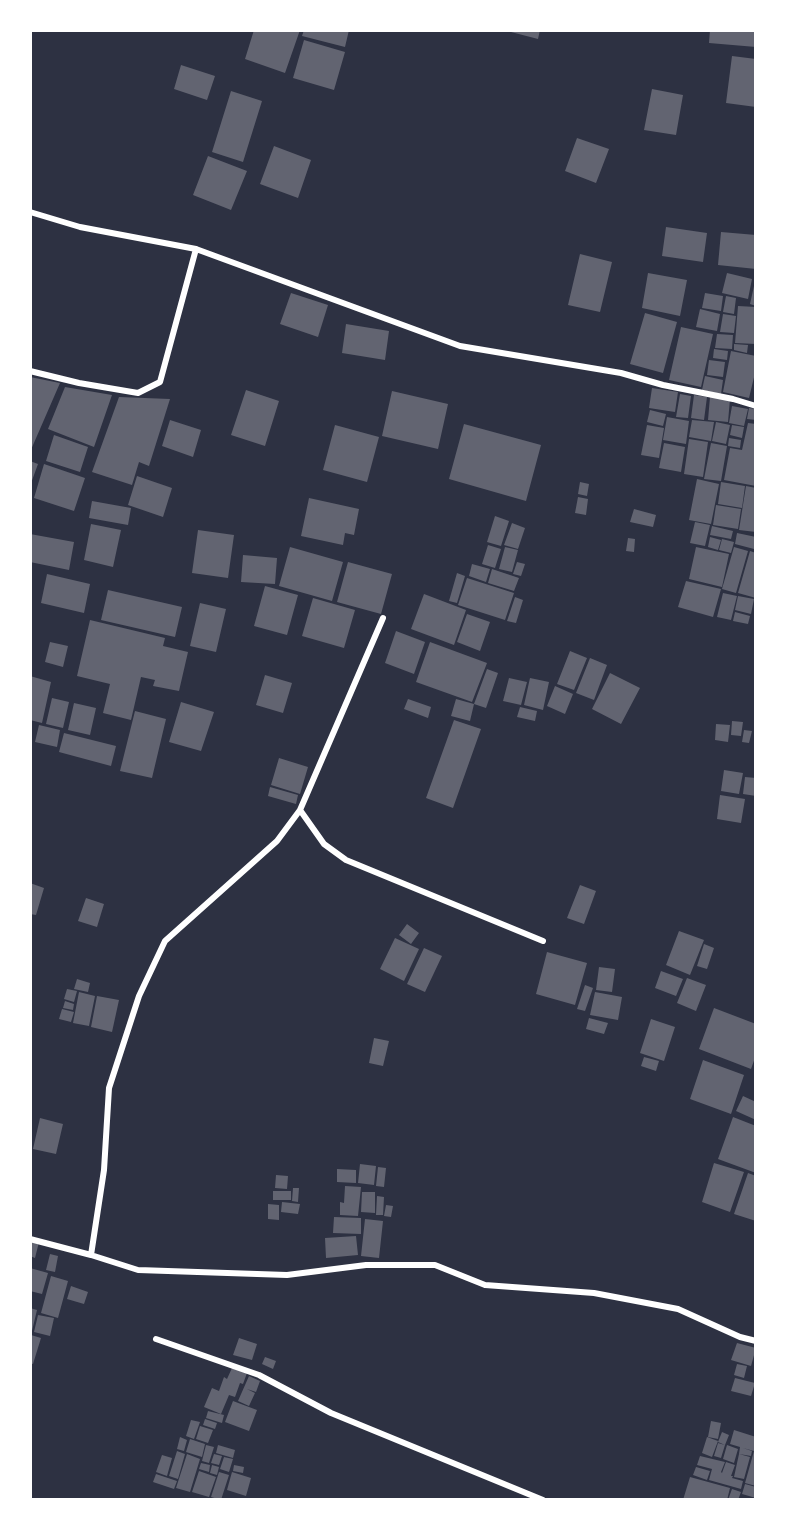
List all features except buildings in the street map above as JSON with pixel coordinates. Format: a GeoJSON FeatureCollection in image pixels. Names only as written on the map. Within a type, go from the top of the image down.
{"type":"FeatureCollection","features":[{"type":"Feature","properties":{"kind":"street"},"geometry":{"type":"LineString","coordinates":[[30,212],[80,227],[196,249],[460,346],[621,373],[756,406]]}},
{"type":"Feature","properties":{"kind":"street"},"geometry":{"type":"LineString","coordinates":[[30,371],[138,393],[160,382],[196,249]]}},
{"type":"Feature","properties":{"kind":"street"},"geometry":{"type":"LineString","coordinates":[[92,1255],[104,1170],[109,1088],[139,996],[165,941],[277,840],[300,810],[383,618]]}},
{"type":"Feature","properties":{"kind":"street"},"geometry":{"type":"LineString","coordinates":[[300,810],[324,844],[346,860],[543,941]]}},
{"type":"Feature","properties":{"kind":"street"},"geometry":{"type":"LineString","coordinates":[[30,1239],[138,1270],[287,1275],[366,1265],[435,1265],[485,1285],[594,1293],[678,1309],[740,1337],[756,1341]]}},
{"type":"Feature","properties":{"kind":"street"},"geometry":{"type":"LineString","coordinates":[[156,1339],[259,1375],[331,1413],[543,1500]]}}]}
